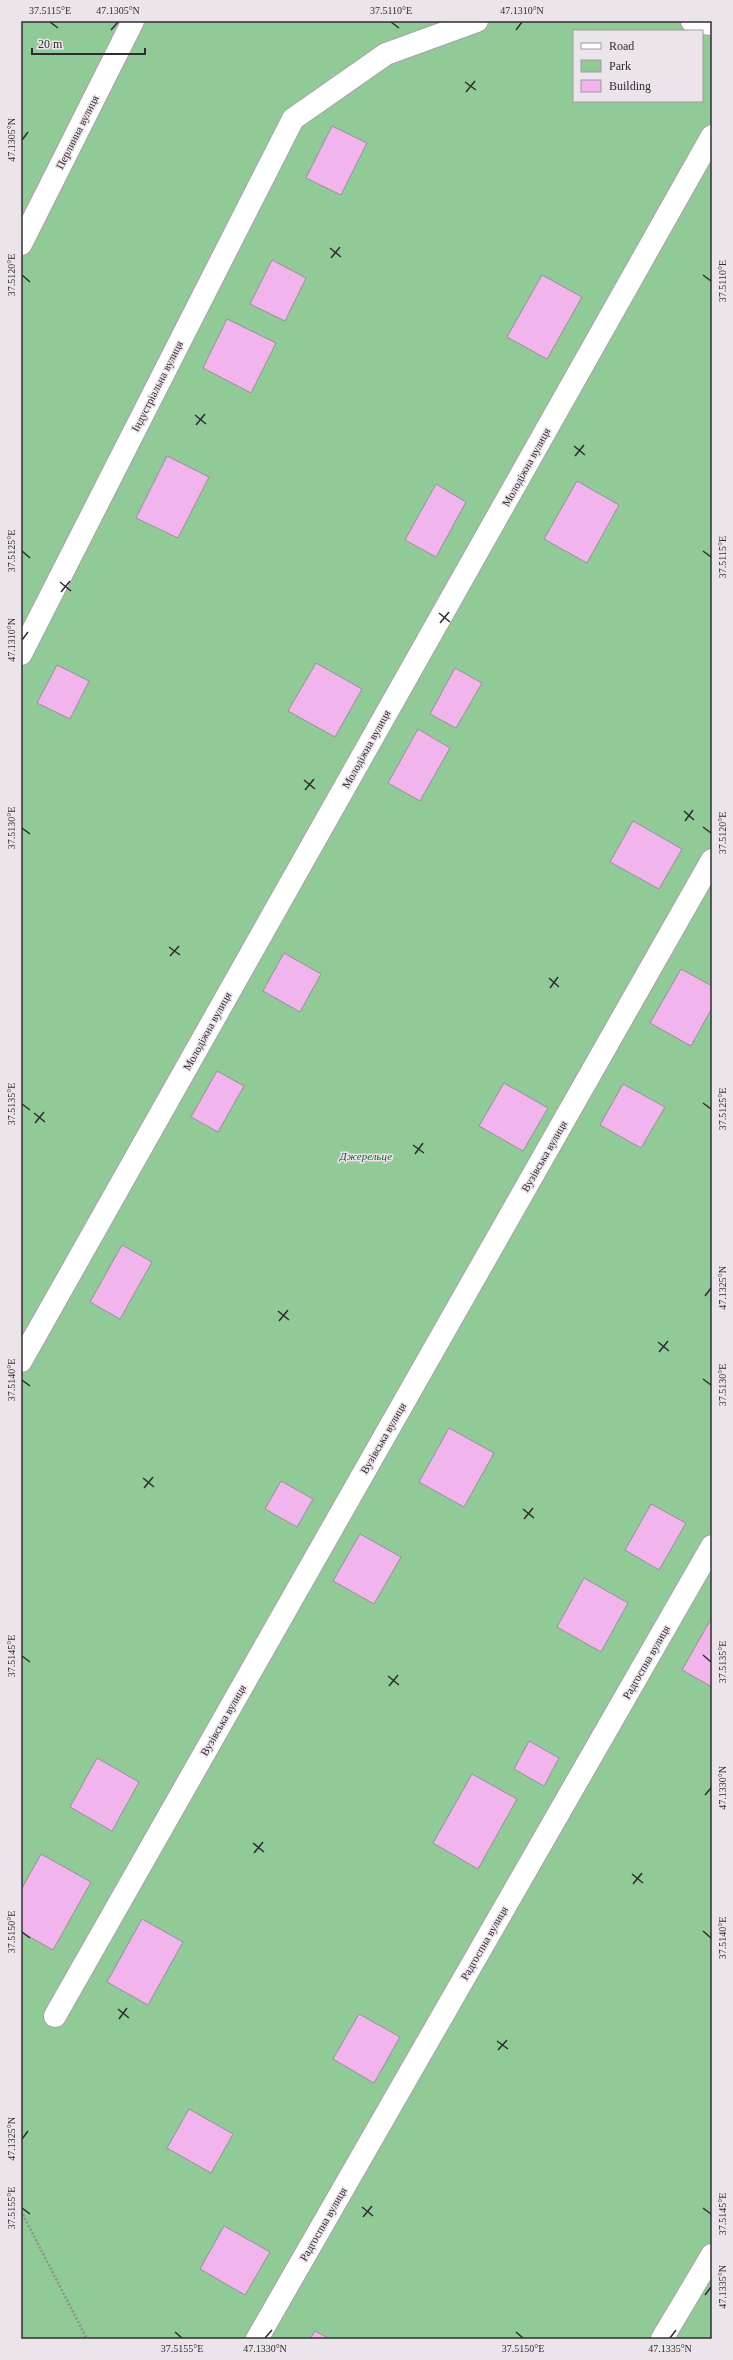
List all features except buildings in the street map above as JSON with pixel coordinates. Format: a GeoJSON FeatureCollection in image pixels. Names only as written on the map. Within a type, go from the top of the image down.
{"type":"FeatureCollection","features":[{"type":"Feature","properties":{"kind":"lane","name":"Перлинна вулиця"},"geometry":{"type":"LineString","coordinates":[[21,244],[133,21]]}},
{"type":"Feature","properties":{"kind":"lane","name":"Індустріальна вулиця"},"geometry":{"type":"LineString","coordinates":[[21,654],[293,119],[386,54],[477,21]]}},
{"type":"Feature","properties":{"kind":"lane"},"geometry":{"type":"LineString","coordinates":[[692,21],[712,24]]}},
{"type":"Feature","properties":{"kind":"lane","name":"Молодіжна вулиця"},"geometry":{"type":"LineString","coordinates":[[21,1361],[712,136]]}},
{"type":"Feature","properties":{"kind":"lane","name":"Вузівська вулиця"},"geometry":{"type":"LineString","coordinates":[[55,2016],[712,860]]}},
{"type":"Feature","properties":{"kind":"lane","name":"Радгоспна вулиця"},"geometry":{"type":"LineString","coordinates":[[257,2339],[712,1546]]}},
{"type":"Feature","properties":{"kind":"lane"},"geometry":{"type":"LineString","coordinates":[[662,2339],[712,2255]]}},
{"type":"Feature","properties":{"kind":"path"},"geometry":{"type":"LineString","coordinates":[[21,2211],[87,2339]]}},
{"type":"Feature","properties":{"kind":"green space","name":"Джерельце"},"geometry":{"type":"Polygon","coordinates":[[[21,21],[712,21],[712,2339],[21,2339],[21,21]]]}}]}
